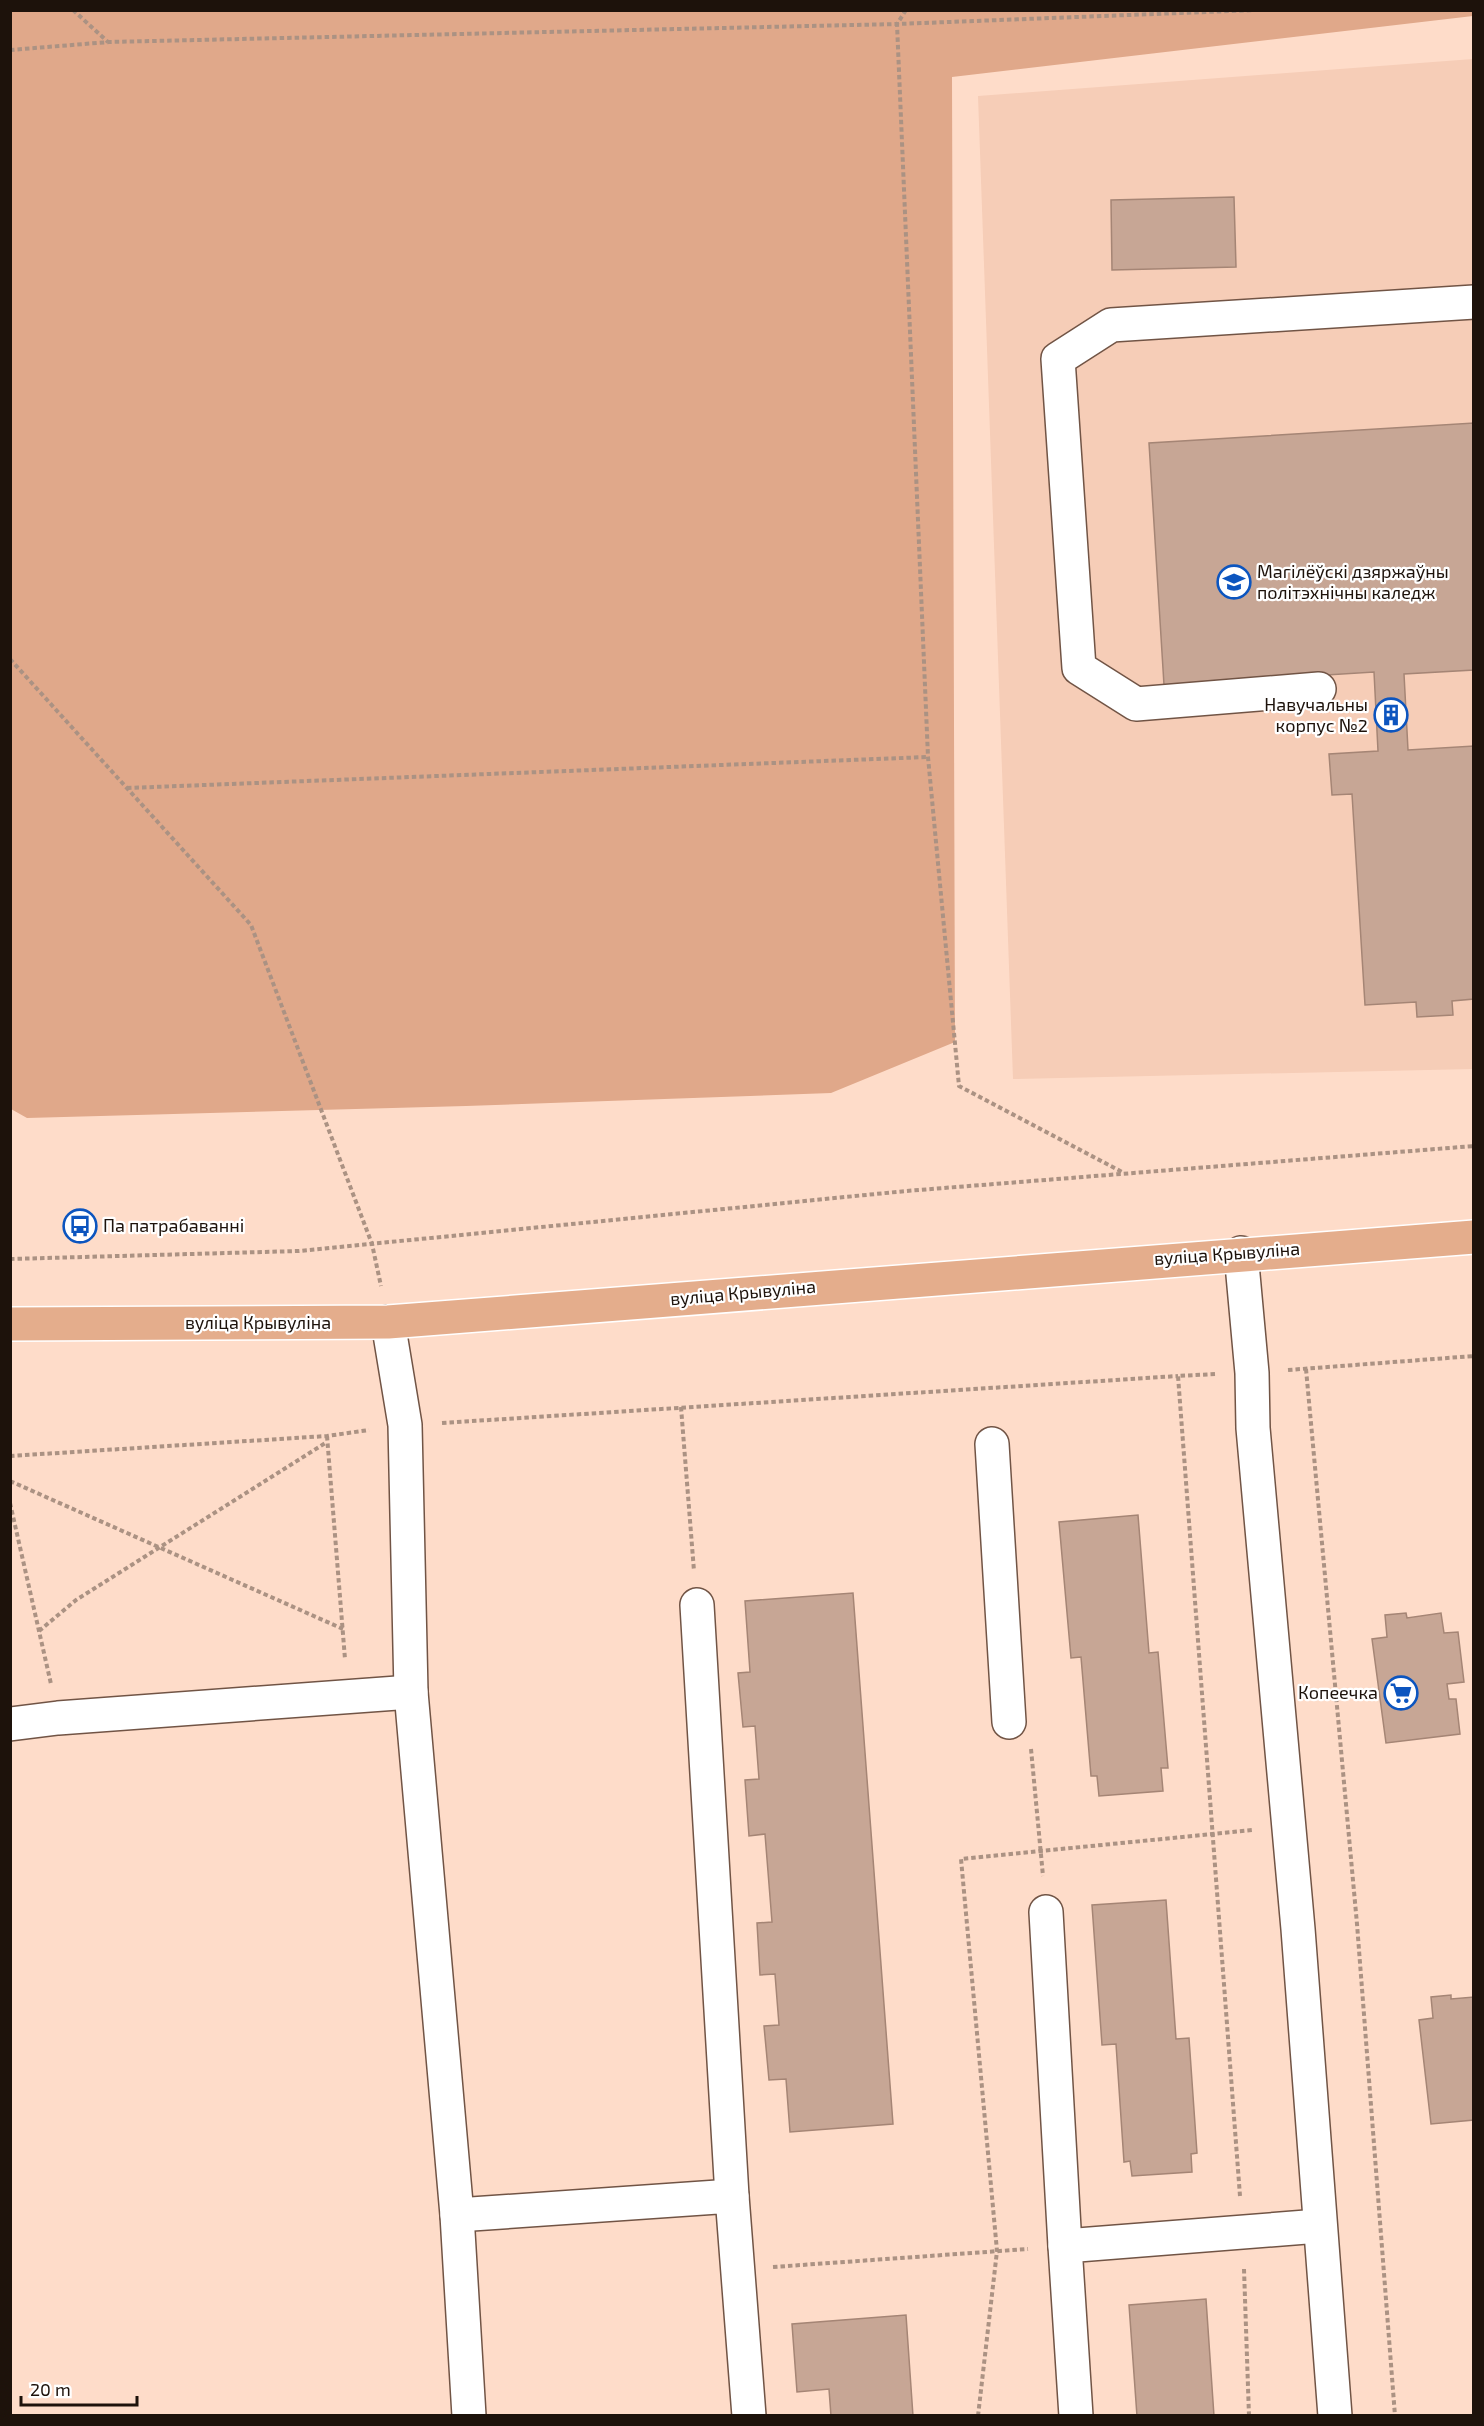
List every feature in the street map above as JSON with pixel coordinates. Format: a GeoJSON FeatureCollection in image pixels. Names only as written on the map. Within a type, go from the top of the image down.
{"type":"FeatureCollection","features":[{"type":"Feature","properties":{"kind":"main road","name":"вуліца Крывуліна"},"geometry":{"type":"LineString","coordinates":[[10,1324],[388,1322],[1241,1253],[1473,1237]]}},
{"type":"Feature","properties":{"kind":"street"},"geometry":{"type":"LineString","coordinates":[[1320,689],[1136,704],[1079,668],[1058,359],[1111,325],[1473,302]]}},
{"type":"Feature","properties":{"kind":"street"},"geometry":{"type":"LineString","coordinates":[[1241,1253],[1252,1373],[1253,1428],[1298,1929],[1335,2415]]}},
{"type":"Feature","properties":{"kind":"street"},"geometry":{"type":"LineString","coordinates":[[388,1322],[405,1425],[411,1692],[457,2215],[469,2415]]}},
{"type":"Feature","properties":{"kind":"street"},"geometry":{"type":"LineString","coordinates":[[992,1444],[1009,1722]]}},
{"type":"Feature","properties":{"kind":"street"},"geometry":{"type":"LineString","coordinates":[[697,1605],[732,2196],[749,2415]]}},
{"type":"Feature","properties":{"kind":"street"},"geometry":{"type":"LineString","coordinates":[[10,1724],[58,1718],[411,1692]]}},
{"type":"Feature","properties":{"kind":"street"},"geometry":{"type":"LineString","coordinates":[[1046,1912],[1076,2415]]}},
{"type":"Feature","properties":{"kind":"street"},"geometry":{"type":"LineString","coordinates":[[457,2215],[732,2196]]}},
{"type":"Feature","properties":{"kind":"street"},"geometry":{"type":"LineString","coordinates":[[1065,2246],[1242,2230],[1319,2226]]}},
{"type":"Feature","properties":{"kind":"path"},"geometry":{"type":"LineString","coordinates":[[73,10],[109,42]]}},
{"type":"Feature","properties":{"kind":"path"},"geometry":{"type":"LineString","coordinates":[[906,10],[897,24],[928,757],[959,1086],[1125,1173]]}},
{"type":"Feature","properties":{"kind":"path"},"geometry":{"type":"LineString","coordinates":[[10,50],[109,42],[897,24],[1257,10]]}},
{"type":"Feature","properties":{"kind":"path"},"geometry":{"type":"LineString","coordinates":[[10,659],[251,925],[372,1244],[388,1322]]}},
{"type":"Feature","properties":{"kind":"path"},"geometry":{"type":"LineString","coordinates":[[127,788],[928,757]]}},
{"type":"Feature","properties":{"kind":"path"},"geometry":{"type":"LineString","coordinates":[[10,1259],[299,1251],[906,1191],[1473,1146]]}},
{"type":"Feature","properties":{"kind":"path"},"geometry":{"type":"LineString","coordinates":[[10,1456],[327,1436],[405,1425],[1252,1373],[1473,1356]]}},
{"type":"Feature","properties":{"kind":"path"},"geometry":{"type":"LineString","coordinates":[[1306,1369],[1358,1924],[1395,2415]]}},
{"type":"Feature","properties":{"kind":"path"},"geometry":{"type":"LineString","coordinates":[[1178,1376],[1242,2230],[1250,2415]]}},
{"type":"Feature","properties":{"kind":"path"},"geometry":{"type":"LineString","coordinates":[[681,1407],[697,1605]]}},
{"type":"Feature","properties":{"kind":"path"},"geometry":{"type":"LineString","coordinates":[[327,1436],[348,1696]]}},
{"type":"Feature","properties":{"kind":"path"},"geometry":{"type":"LineString","coordinates":[[39,1631],[76,1600],[327,1442]]}},
{"type":"Feature","properties":{"kind":"path"},"geometry":{"type":"LineString","coordinates":[[10,1480],[343,1629]]}},
{"type":"Feature","properties":{"kind":"path"},"geometry":{"type":"LineString","coordinates":[[10,1503],[58,1718]]}},
{"type":"Feature","properties":{"kind":"path"},"geometry":{"type":"LineString","coordinates":[[1009,1722],[1028,1720],[1046,1912]]}},
{"type":"Feature","properties":{"kind":"path"},"geometry":{"type":"LineString","coordinates":[[738,2270],[1065,2246]]}},
{"type":"Feature","properties":{"kind":"shaded area"},"geometry":{"type":"Polygon","coordinates":[[[1473,10],[1473,16],[952,77],[955,1042],[831,1093],[27,1118],[11,1109],[11,11],[1473,10]]]}},
{"type":"Feature","properties":{"kind":"shaded area","name":"Магілёўскі дзяржаўны політэхнічны каледж"},"geometry":{"type":"Polygon","coordinates":[[[1473,59],[1473,1069],[1013,1079],[978,96],[1473,59]]]}},
{"type":"Feature","properties":{"kind":"building"},"geometry":{"type":"Polygon","coordinates":[[[1234,197],[1236,267],[1112,270],[1111,200],[1234,197]]]}},
{"type":"Feature","properties":{"kind":"building","name":"Навучальны корпус №2"},"geometry":{"type":"Polygon","coordinates":[[[1474,423],[1474,670],[1404,674],[1408,750],[1474,746],[1474,999],[1452,1001],[1453,1015],[1417,1017],[1416,1002],[1365,1005],[1352,794],[1332,795],[1329,754],[1378,751],[1374,672],[1164,685],[1149,443],[1474,423]]]}},
{"type":"Feature","properties":{"kind":"building"},"geometry":{"type":"Polygon","coordinates":[[[1138,1515],[1149,1653],[1158,1652],[1168,1768],[1161,1768],[1163,1791],[1099,1796],[1097,1776],[1091,1776],[1081,1657],[1071,1658],[1059,1522],[1138,1515]]]}},
{"type":"Feature","properties":{"kind":"building"},"geometry":{"type":"Polygon","coordinates":[[[853,1593],[893,2124],[790,2132],[786,2079],[769,2080],[764,2026],[779,2025],[775,1974],[760,1975],[757,1923],[772,1922],[765,1834],[749,1836],[745,1780],[759,1779],[755,1726],[743,1727],[738,1673],[750,1672],[745,1601],[853,1593]]]}},
{"type":"Feature","properties":{"kind":"building"},"geometry":{"type":"Polygon","coordinates":[[[1406,1613],[1407,1618],[1441,1613],[1444,1633],[1458,1632],[1464,1682],[1447,1684],[1449,1699],[1456,1699],[1460,1734],[1386,1743],[1372,1639],[1387,1637],[1385,1615],[1406,1613]]]}},
{"type":"Feature","properties":{"kind":"building"},"geometry":{"type":"Polygon","coordinates":[[[1166,1900],[1176,2039],[1189,2038],[1197,2153],[1191,2154],[1192,2172],[1132,2176],[1130,2161],[1124,2162],[1116,2044],[1102,2045],[1092,1905],[1166,1900]]]}},
{"type":"Feature","properties":{"kind":"building"},"geometry":{"type":"Polygon","coordinates":[[[1451,1995],[1451,1999],[1474,1997],[1474,2120],[1431,2124],[1419,2020],[1433,2018],[1431,1997],[1451,1995]]]}},
{"type":"Feature","properties":{"kind":"building"},"geometry":{"type":"Polygon","coordinates":[[[1206,2299],[1214,2416],[1137,2416],[1129,2305],[1206,2299]]]}},
{"type":"Feature","properties":{"kind":"building"},"geometry":{"type":"Polygon","coordinates":[[[906,2315],[913,2416],[831,2416],[829,2389],[797,2392],[792,2324],[906,2315]]]}},
{"type":"Feature","properties":{"kind":"place","name":"Магілёўскі дзяржаўны політэхнічны каледж"},"geometry":{"type":"Point","coordinates":[1234,582]}},
{"type":"Feature","properties":{"kind":"place","name":"Навучальны корпус №2"},"geometry":{"type":"Point","coordinates":[1391,715]}},
{"type":"Feature","properties":{"kind":"place","name":"Па патрабаванні"},"geometry":{"type":"Point","coordinates":[80,1226]}},
{"type":"Feature","properties":{"kind":"place","name":"Копеечка"},"geometry":{"type":"Point","coordinates":[1401,1693]}}]}
